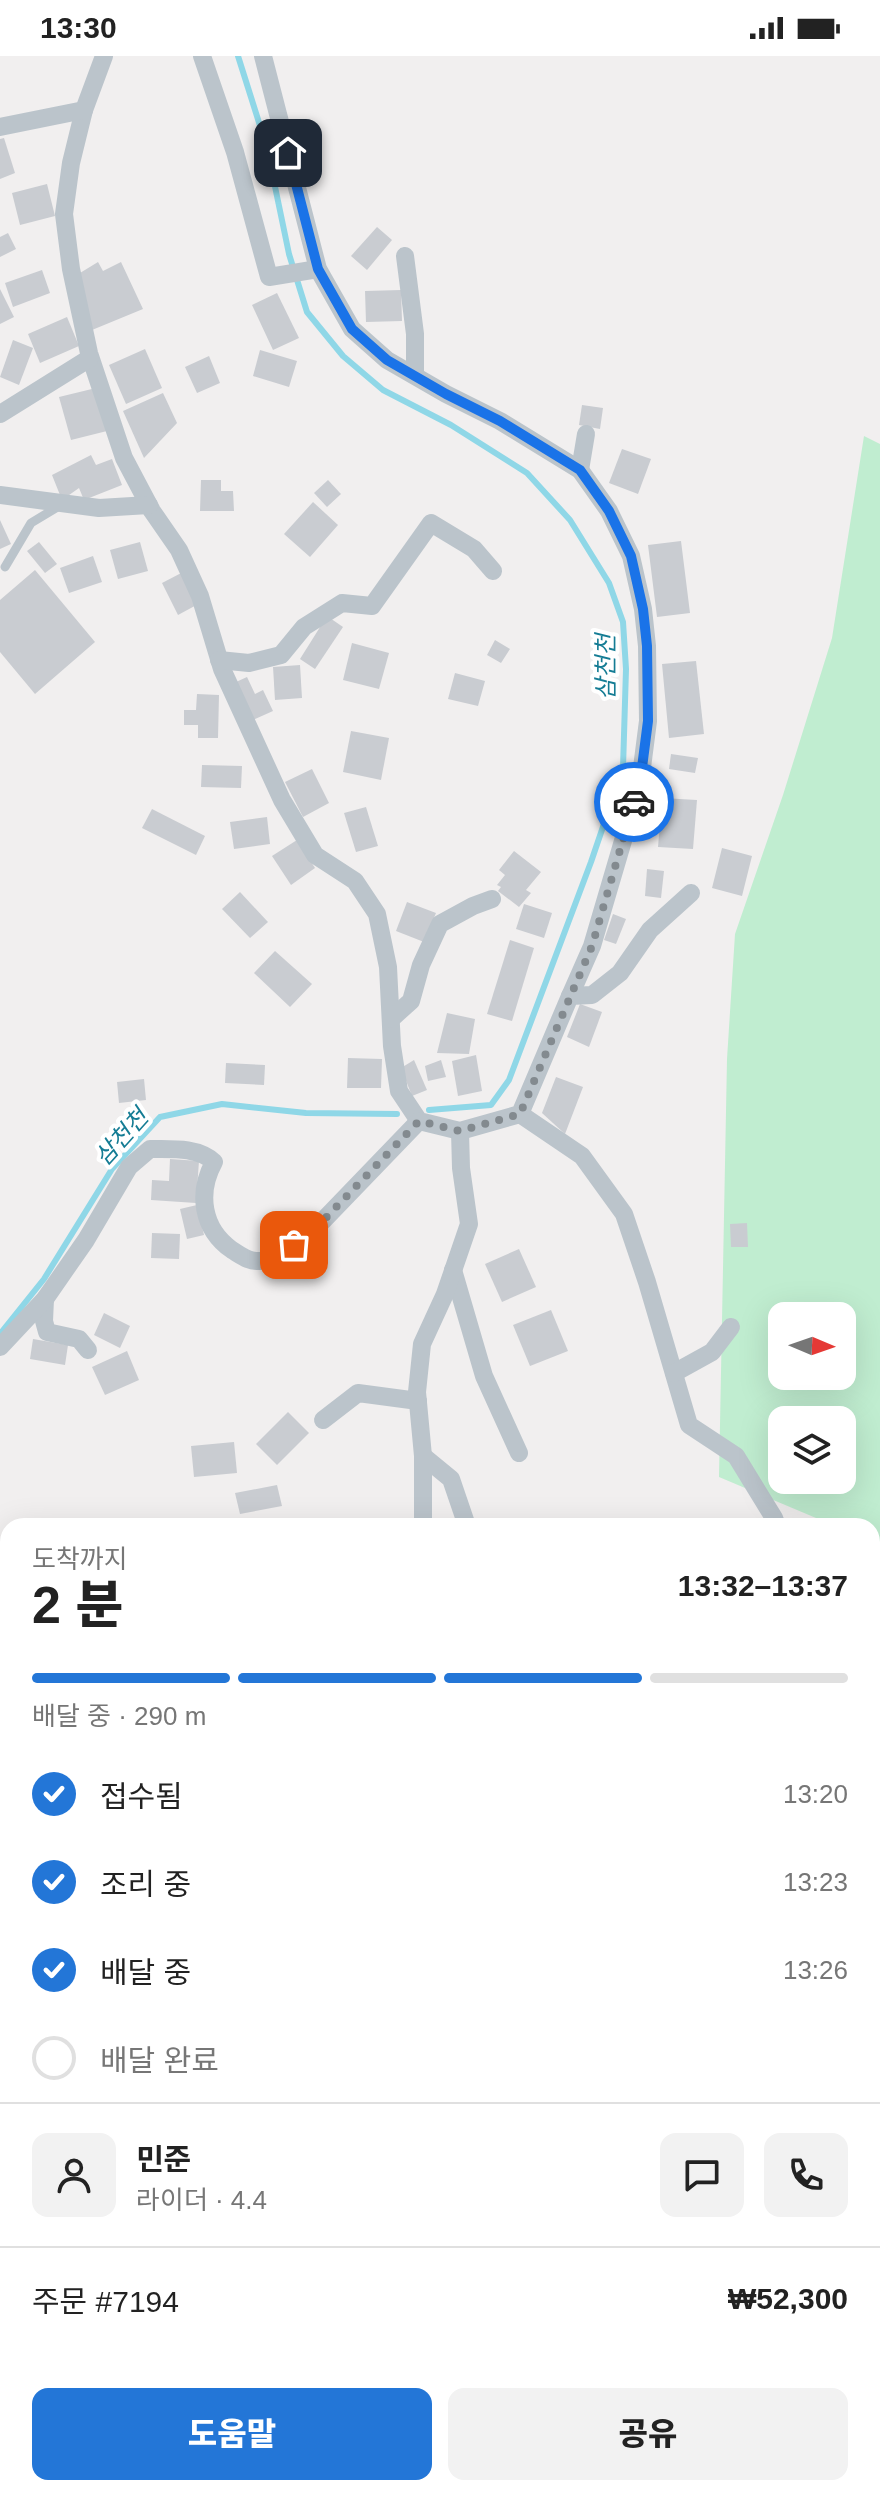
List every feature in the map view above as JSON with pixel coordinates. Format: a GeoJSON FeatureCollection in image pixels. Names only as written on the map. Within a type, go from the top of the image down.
{"type":"FeatureCollection","features":[{"type":"Feature","properties":{"kind":"street"},"geometry":{"type":"LineString","coordinates":[[104,56],[84,110],[71,163],[64,214],[71,269],[90,358],[124,458],[149,505],[179,550],[200,596],[219,660],[282,800],[315,855],[355,881],[377,914],[388,967],[399,1091],[419,1121],[460,1131],[520,1114],[582,1156],[624,1214],[689,1425],[736,1456],[774,1518]]}},
{"type":"Feature","properties":{"kind":"street"},"geometry":{"type":"LineString","coordinates":[[202,56],[235,152],[269,277],[313,270]]}},
{"type":"Feature","properties":{"kind":"street"},"geometry":{"type":"LineString","coordinates":[[263,56],[313,270],[352,329],[387,360],[500,421],[580,470],[609,511],[631,556],[643,609],[647,646],[648,721],[640,783],[592,946],[520,1114]]}},
{"type":"Feature","properties":{"kind":"street"},"geometry":{"type":"LineString","coordinates":[[0,127],[84,110]]}},
{"type":"Feature","properties":{"kind":"street"},"geometry":{"type":"LineString","coordinates":[[405,256],[415,334],[415,375]]}},
{"type":"Feature","properties":{"kind":"street"},"geometry":{"type":"LineString","coordinates":[[0,414],[90,358]]}},
{"type":"Feature","properties":{"kind":"street"},"geometry":{"type":"LineString","coordinates":[[580,470],[586,434]]}},
{"type":"Feature","properties":{"kind":"street"},"geometry":{"type":"LineString","coordinates":[[0,495],[99,508],[149,505]]}},
{"type":"Feature","properties":{"kind":"street"},"geometry":{"type":"LineString","coordinates":[[219,660],[249,663],[281,655],[304,627],[342,603],[372,606],[431,523],[474,549],[493,571]]}},
{"type":"Feature","properties":{"kind":"street"},"geometry":{"type":"LineString","coordinates":[[570,996],[592,995],[620,973],[650,930],[691,893]]}},
{"type":"Feature","properties":{"kind":"street"},"geometry":{"type":"LineString","coordinates":[[391,1019],[411,1001],[421,965],[440,924],[492,899]]}},
{"type":"Feature","properties":{"kind":"street"},"geometry":{"type":"LineString","coordinates":[[0,1347],[45,1299],[86,1240],[129,1167],[150,1149],[206,1154],[214,1162],[206,1177],[203,1207],[208,1224],[228,1247],[248,1260],[264,1261],[314,1230],[419,1121]]}},
{"type":"Feature","properties":{"kind":"street"},"geometry":{"type":"LineString","coordinates":[[423,1518],[423,1456],[418,1401],[422,1344],[445,1294],[469,1224],[461,1168],[460,1131]]}},
{"type":"Feature","properties":{"kind":"street"},"geometry":{"type":"LineString","coordinates":[[453,1270],[484,1376],[519,1453]]}},
{"type":"Feature","properties":{"kind":"street"},"geometry":{"type":"LineString","coordinates":[[45,1299],[47,1332],[79,1339],[88,1350]]}},
{"type":"Feature","properties":{"kind":"street"},"geometry":{"type":"LineString","coordinates":[[674,1373],[712,1352],[731,1327]]}},
{"type":"Feature","properties":{"kind":"street"},"geometry":{"type":"LineString","coordinates":[[323,1420],[358,1393],[418,1401]]}},
{"type":"Feature","properties":{"kind":"street"},"geometry":{"type":"LineString","coordinates":[[423,1456],[451,1479],[464,1518]]}},
{"type":"Feature","properties":{"kind":"lane"},"geometry":{"type":"LineString","coordinates":[[5,567],[31,523],[64,504]]}},
{"type":"Feature","properties":{"kind":"green space"},"geometry":{"type":"Polygon","coordinates":[[[864,436],[880,444],[880,1518],[816,1518],[719,1477],[727,1059],[735,934],[832,638],[864,436]]]}},
{"type":"Feature","properties":{"kind":"building"},"geometry":{"type":"Polygon","coordinates":[[[4,138],[15,173],[0,179],[0,139],[4,138]]]}},
{"type":"Feature","properties":{"kind":"building"},"geometry":{"type":"Polygon","coordinates":[[[47,184],[55,216],[20,225],[12,193],[47,184]]]}},
{"type":"Feature","properties":{"kind":"building"},"geometry":{"type":"Polygon","coordinates":[[[377,227],[392,240],[367,270],[351,256],[377,227]]]}},
{"type":"Feature","properties":{"kind":"building"},"geometry":{"type":"Polygon","coordinates":[[[8,233],[16,249],[0,257],[0,237],[8,233]]]}},
{"type":"Feature","properties":{"kind":"building"},"geometry":{"type":"Polygon","coordinates":[[[98,262],[103,271],[121,262],[143,309],[92,330],[80,273],[98,262]]]}},
{"type":"Feature","properties":{"kind":"building"},"geometry":{"type":"Polygon","coordinates":[[[42,270],[50,293],[13,307],[5,283],[42,270]]]}},
{"type":"Feature","properties":{"kind":"building"},"geometry":{"type":"Polygon","coordinates":[[[0,289],[14,317],[0,324],[0,289]]]}},
{"type":"Feature","properties":{"kind":"building"},"geometry":{"type":"Polygon","coordinates":[[[401,290],[402,321],[366,322],[365,291],[401,290]]]}},
{"type":"Feature","properties":{"kind":"building"},"geometry":{"type":"Polygon","coordinates":[[[277,293],[299,338],[273,350],[252,305],[277,293]]]}},
{"type":"Feature","properties":{"kind":"building"},"geometry":{"type":"Polygon","coordinates":[[[67,317],[79,346],[40,363],[28,334],[67,317]]]}},
{"type":"Feature","properties":{"kind":"building"},"geometry":{"type":"Polygon","coordinates":[[[13,340],[33,348],[19,385],[0,377],[13,340]]]}},
{"type":"Feature","properties":{"kind":"building"},"geometry":{"type":"Polygon","coordinates":[[[145,349],[162,388],[126,404],[109,365],[145,349]]]}},
{"type":"Feature","properties":{"kind":"building"},"geometry":{"type":"Polygon","coordinates":[[[260,350],[297,361],[289,387],[253,376],[260,350]]]}},
{"type":"Feature","properties":{"kind":"building"},"geometry":{"type":"Polygon","coordinates":[[[209,356],[220,383],[197,393],[185,367],[209,356]]]}},
{"type":"Feature","properties":{"kind":"building"},"geometry":{"type":"Polygon","coordinates":[[[96,388],[107,431],[71,440],[59,397],[96,388]]]}},
{"type":"Feature","properties":{"kind":"building"},"geometry":{"type":"Polygon","coordinates":[[[163,393],[177,423],[144,458],[123,411],[163,393]]]}},
{"type":"Feature","properties":{"kind":"building"},"geometry":{"type":"Polygon","coordinates":[[[582,405],[603,408],[600,429],[579,425],[582,405]]]}},
{"type":"Feature","properties":{"kind":"building"},"geometry":{"type":"Polygon","coordinates":[[[622,449],[651,459],[638,494],[609,483],[622,449]]]}},
{"type":"Feature","properties":{"kind":"building"},"geometry":{"type":"Polygon","coordinates":[[[91,455],[96,465],[112,459],[122,485],[84,500],[79,488],[62,500],[52,475],[91,455]]]}},
{"type":"Feature","properties":{"kind":"building"},"geometry":{"type":"Polygon","coordinates":[[[201,480],[221,480],[221,491],[233,491],[234,511],[200,511],[201,480]]]}},
{"type":"Feature","properties":{"kind":"building"},"geometry":{"type":"Polygon","coordinates":[[[328,480],[341,494],[327,507],[314,493],[328,480]]]}},
{"type":"Feature","properties":{"kind":"building"},"geometry":{"type":"Polygon","coordinates":[[[313,502],[338,525],[310,557],[284,534],[313,502]]]}},
{"type":"Feature","properties":{"kind":"building"},"geometry":{"type":"Polygon","coordinates":[[[0,520],[11,544],[0,549],[0,520]]]}},
{"type":"Feature","properties":{"kind":"building"},"geometry":{"type":"Polygon","coordinates":[[[681,541],[690,613],[657,617],[648,545],[681,541]]]}},
{"type":"Feature","properties":{"kind":"building"},"geometry":{"type":"Polygon","coordinates":[[[39,542],[57,564],[45,573],[27,551],[39,542]]]}},
{"type":"Feature","properties":{"kind":"building"},"geometry":{"type":"Polygon","coordinates":[[[140,542],[148,571],[118,579],[110,550],[140,542]]]}},
{"type":"Feature","properties":{"kind":"building"},"geometry":{"type":"Polygon","coordinates":[[[93,556],[102,582],[69,593],[60,568],[93,556]]]}},
{"type":"Feature","properties":{"kind":"building"},"geometry":{"type":"Polygon","coordinates":[[[35,570],[95,642],[35,694],[0,652],[0,600],[35,570]]]}},
{"type":"Feature","properties":{"kind":"building"},"geometry":{"type":"Polygon","coordinates":[[[187,570],[202,602],[178,615],[162,583],[187,570]]]}},
{"type":"Feature","properties":{"kind":"building"},"geometry":{"type":"Polygon","coordinates":[[[327,616],[343,627],[315,669],[300,659],[327,616]]]}},
{"type":"Feature","properties":{"kind":"building"},"geometry":{"type":"Polygon","coordinates":[[[495,640],[510,649],[501,663],[487,655],[495,640]]]}},
{"type":"Feature","properties":{"kind":"building"},"geometry":{"type":"Polygon","coordinates":[[[352,643],[389,653],[379,689],[343,680],[352,643]]]}},
{"type":"Feature","properties":{"kind":"building"},"geometry":{"type":"Polygon","coordinates":[[[696,661],[704,734],[669,738],[662,664],[696,661]]]}},
{"type":"Feature","properties":{"kind":"building"},"geometry":{"type":"Polygon","coordinates":[[[300,665],[302,698],[275,700],[273,667],[300,665]]]}},
{"type":"Feature","properties":{"kind":"building"},"geometry":{"type":"Polygon","coordinates":[[[455,673],[485,681],[478,706],[448,699],[455,673]]]}},
{"type":"Feature","properties":{"kind":"building"},"geometry":{"type":"Polygon","coordinates":[[[247,677],[255,694],[263,690],[273,711],[253,720],[236,682],[247,677]]]}},
{"type":"Feature","properties":{"kind":"building"},"geometry":{"type":"Polygon","coordinates":[[[197,694],[219,695],[218,738],[198,738],[198,725],[184,725],[184,710],[196,710],[197,694]]]}},
{"type":"Feature","properties":{"kind":"building"},"geometry":{"type":"Polygon","coordinates":[[[351,731],[389,738],[381,780],[343,772],[351,731]]]}},
{"type":"Feature","properties":{"kind":"building"},"geometry":{"type":"Polygon","coordinates":[[[671,754],[698,758],[695,773],[669,769],[671,754]]]}},
{"type":"Feature","properties":{"kind":"building"},"geometry":{"type":"Polygon","coordinates":[[[202,765],[242,766],[241,788],[201,787],[202,765]]]}},
{"type":"Feature","properties":{"kind":"building"},"geometry":{"type":"Polygon","coordinates":[[[312,769],[329,803],[303,817],[285,782],[312,769]]]}},
{"type":"Feature","properties":{"kind":"building"},"geometry":{"type":"Polygon","coordinates":[[[662,798],[697,800],[693,849],[658,847],[662,798]]]}},
{"type":"Feature","properties":{"kind":"building"},"geometry":{"type":"Polygon","coordinates":[[[366,807],[378,846],[356,852],[344,813],[366,807]]]}},
{"type":"Feature","properties":{"kind":"building"},"geometry":{"type":"Polygon","coordinates":[[[152,809],[205,836],[196,855],[142,828],[152,809]]]}},
{"type":"Feature","properties":{"kind":"building"},"geometry":{"type":"Polygon","coordinates":[[[267,817],[270,844],[234,849],[230,822],[267,817]]]}},
{"type":"Feature","properties":{"kind":"building"},"geometry":{"type":"Polygon","coordinates":[[[297,840],[315,868],[291,885],[272,856],[297,840]]]}},
{"type":"Feature","properties":{"kind":"building"},"geometry":{"type":"Polygon","coordinates":[[[722,848],[752,856],[742,896],[712,888],[722,848]]]}},
{"type":"Feature","properties":{"kind":"building"},"geometry":{"type":"Polygon","coordinates":[[[514,851],[541,872],[526,890],[531,893],[519,907],[498,891],[501,887],[497,885],[505,875],[499,870],[514,851]]]}},
{"type":"Feature","properties":{"kind":"building"},"geometry":{"type":"Polygon","coordinates":[[[647,869],[664,871],[661,898],[645,896],[647,869]]]}},
{"type":"Feature","properties":{"kind":"building"},"geometry":{"type":"Polygon","coordinates":[[[240,892],[268,922],[250,938],[222,909],[240,892]]]}},
{"type":"Feature","properties":{"kind":"building"},"geometry":{"type":"Polygon","coordinates":[[[407,902],[436,913],[424,942],[396,931],[407,902]]]}},
{"type":"Feature","properties":{"kind":"building"},"geometry":{"type":"Polygon","coordinates":[[[524,904],[552,913],[544,938],[516,929],[524,904]]]}},
{"type":"Feature","properties":{"kind":"building"},"geometry":{"type":"Polygon","coordinates":[[[613,914],[626,919],[616,944],[604,940],[613,914]]]}},
{"type":"Feature","properties":{"kind":"building"},"geometry":{"type":"Polygon","coordinates":[[[510,940],[534,948],[512,1021],[487,1014],[510,940]]]}},
{"type":"Feature","properties":{"kind":"building"},"geometry":{"type":"Polygon","coordinates":[[[275,951],[312,984],[290,1007],[254,973],[275,951]]]}},
{"type":"Feature","properties":{"kind":"building"},"geometry":{"type":"Polygon","coordinates":[[[580,1004],[602,1012],[589,1047],[567,1037],[580,1004]]]}},
{"type":"Feature","properties":{"kind":"building"},"geometry":{"type":"Polygon","coordinates":[[[447,1013],[475,1019],[469,1054],[437,1053],[447,1013]]]}},
{"type":"Feature","properties":{"kind":"building"},"geometry":{"type":"Polygon","coordinates":[[[476,1055],[482,1091],[458,1096],[452,1061],[476,1055]]]}},
{"type":"Feature","properties":{"kind":"building"},"geometry":{"type":"Polygon","coordinates":[[[348,1058],[382,1059],[381,1088],[347,1088],[348,1058]]]}},
{"type":"Feature","properties":{"kind":"building"},"geometry":{"type":"Polygon","coordinates":[[[414,1060],[427,1090],[412,1096],[401,1068],[414,1060]]]}},
{"type":"Feature","properties":{"kind":"building"},"geometry":{"type":"Polygon","coordinates":[[[441,1060],[446,1077],[428,1081],[425,1066],[441,1060]]]}},
{"type":"Feature","properties":{"kind":"building"},"geometry":{"type":"Polygon","coordinates":[[[226,1063],[265,1065],[264,1085],[225,1083],[226,1063]]]}},
{"type":"Feature","properties":{"kind":"building"},"geometry":{"type":"Polygon","coordinates":[[[556,1077],[583,1087],[565,1134],[542,1113],[556,1077]]]}},
{"type":"Feature","properties":{"kind":"building"},"geometry":{"type":"Polygon","coordinates":[[[144,1079],[146,1100],[119,1103],[117,1082],[144,1079]]]}},
{"type":"Feature","properties":{"kind":"building"},"geometry":{"type":"Polygon","coordinates":[[[170,1159],[199,1161],[196,1203],[151,1200],[152,1180],[169,1181],[170,1159]]]}},
{"type":"Feature","properties":{"kind":"building"},"geometry":{"type":"Polygon","coordinates":[[[197,1205],[204,1235],[187,1239],[180,1209],[197,1205]]]}},
{"type":"Feature","properties":{"kind":"building"},"geometry":{"type":"Polygon","coordinates":[[[747,1223],[748,1247],[731,1247],[730,1224],[747,1223]]]}},
{"type":"Feature","properties":{"kind":"building"},"geometry":{"type":"Polygon","coordinates":[[[152,1233],[180,1234],[179,1259],[151,1258],[152,1233]]]}},
{"type":"Feature","properties":{"kind":"building"},"geometry":{"type":"Polygon","coordinates":[[[519,1249],[536,1287],[502,1302],[485,1264],[519,1249]]]}},
{"type":"Feature","properties":{"kind":"building"},"geometry":{"type":"Polygon","coordinates":[[[551,1310],[568,1351],[530,1366],[513,1325],[551,1310]]]}},
{"type":"Feature","properties":{"kind":"building"},"geometry":{"type":"Polygon","coordinates":[[[104,1313],[130,1326],[120,1348],[94,1335],[104,1313]]]}},
{"type":"Feature","properties":{"kind":"building"},"geometry":{"type":"Polygon","coordinates":[[[33,1339],[68,1345],[65,1365],[30,1359],[33,1339]]]}},
{"type":"Feature","properties":{"kind":"building"},"geometry":{"type":"Polygon","coordinates":[[[127,1351],[139,1380],[105,1395],[92,1367],[127,1351]]]}},
{"type":"Feature","properties":{"kind":"building"},"geometry":{"type":"Polygon","coordinates":[[[288,1412],[309,1433],[277,1465],[256,1444],[288,1412]]]}},
{"type":"Feature","properties":{"kind":"building"},"geometry":{"type":"Polygon","coordinates":[[[234,1442],[237,1473],[194,1477],[191,1446],[234,1442]]]}},
{"type":"Feature","properties":{"kind":"building"},"geometry":{"type":"Polygon","coordinates":[[[277,1485],[282,1506],[240,1514],[235,1493],[277,1485]]]}},
{"type":"Feature","properties":{"kind":"waterway","name":"삼천천"},"geometry":{"type":"LineString","coordinates":[[238,56],[267,148],[289,254],[307,312],[343,356],[383,390],[451,425],[527,473],[570,520],[609,583],[623,622],[626,669],[623,768],[509,1080],[491,1105],[429,1110]]}},
{"type":"Feature","properties":{"kind":"waterway","name":"삼천천"},"geometry":{"type":"LineString","coordinates":[[0,1334],[44,1279],[112,1169],[160,1117],[222,1104],[306,1113],[397,1114]]}},
{"type":"Feature","properties":{"kind":"way so far"},"geometry":{"type":"LineString","coordinates":[[294,1245],[314,1230],[419,1121],[460,1131],[520,1114],[592,946],[634,802]]}},
{"type":"Feature","properties":{"kind":"route"},"geometry":{"type":"LineString","coordinates":[[288,153],[318,269],[352,329],[387,360],[500,421],[580,470],[609,511],[631,556],[643,609],[647,646],[648,721],[640,783],[634,802]]}}]}
